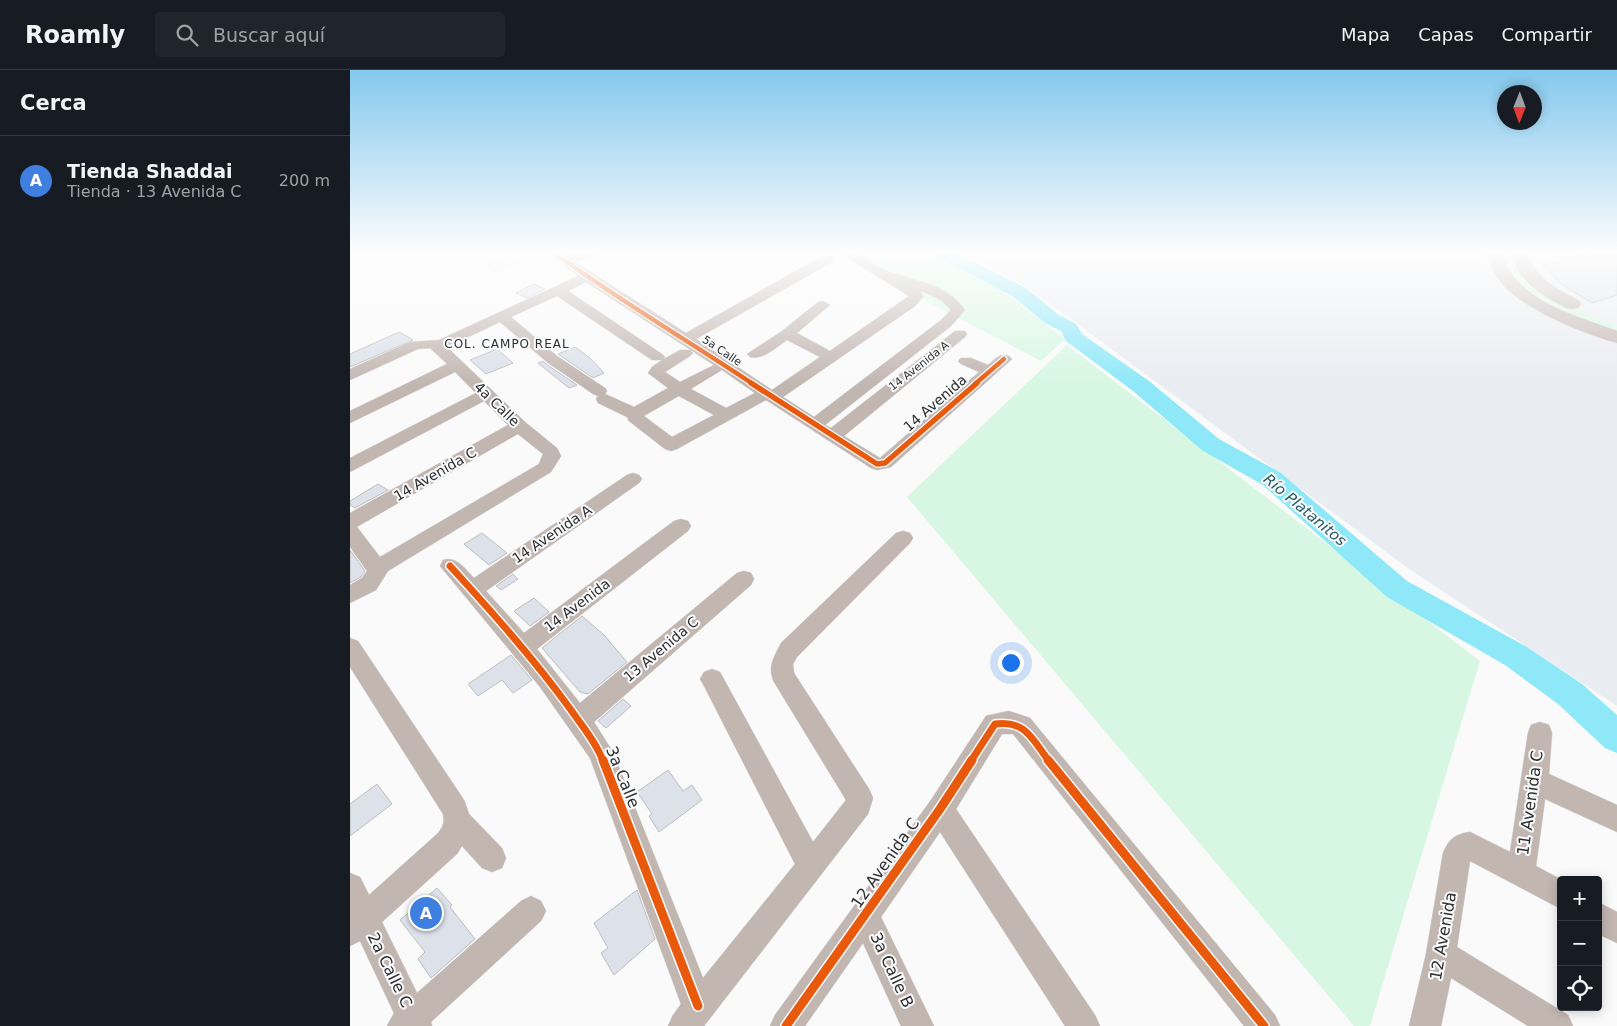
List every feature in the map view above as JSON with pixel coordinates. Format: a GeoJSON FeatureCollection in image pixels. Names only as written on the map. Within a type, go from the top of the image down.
{"type":"FeatureCollection","features":[{"type":"Feature","properties":{"kind":"main road"},"geometry":{"type":"LineString","coordinates":[[1527,297],[1550,310],[1615,331]]}},
{"type":"Feature","properties":{"kind":"main road"},"geometry":{"type":"LineString","coordinates":[[1560,297],[1615,331]]}},
{"type":"Feature","properties":{"kind":"street"},"geometry":{"type":"LineString","coordinates":[[350,375],[414,345],[428,342],[438,346],[545,297]]}},
{"type":"Feature","properties":{"kind":"street"},"geometry":{"type":"LineString","coordinates":[[569,297],[657,357]]}},
{"type":"Feature","properties":{"kind":"street","name":"5a Calle"},"geometry":{"type":"LineString","coordinates":[[615,297],[685,346],[769,395],[877,464],[881,464]]}},
{"type":"Feature","properties":{"kind":"street"},"geometry":{"type":"LineString","coordinates":[[725,414],[656,373],[657,370],[685,346],[766,297]]}},
{"type":"Feature","properties":{"kind":"street"},"geometry":{"type":"LineString","coordinates":[[502,317],[552,359],[602,395],[635,414],[635,417],[671,445],[725,414],[730,414],[769,395],[914,300],[915,297]]}},
{"type":"Feature","properties":{"kind":"street"},"geometry":{"type":"LineString","coordinates":[[814,425],[946,323],[958,310],[956,305],[943,297]]}},
{"type":"Feature","properties":{"kind":"street"},"geometry":{"type":"LineString","coordinates":[[755,354],[787,334],[823,305]]}},
{"type":"Feature","properties":{"kind":"street"},"geometry":{"type":"LineString","coordinates":[[787,334],[829,356]]}},
{"type":"Feature","properties":{"kind":"street","name":"14 Avenida A"},"geometry":{"type":"LineString","coordinates":[[832,436],[960,334]]}},
{"type":"Feature","properties":{"kind":"street","name":"4a Calle"},"geometry":{"type":"LineString","coordinates":[[376,573],[536,474],[550,462],[552,456],[551,452],[519,426],[438,346]]}},
{"type":"Feature","properties":{"kind":"street","name":"14 Avenida"},"geometry":{"type":"LineString","coordinates":[[881,464],[885,463],[1004,359]]}},
{"type":"Feature","properties":{"kind":"street"},"geometry":{"type":"LineString","coordinates":[[966,362],[990,371]]}},
{"type":"Feature","properties":{"kind":"street"},"geometry":{"type":"LineString","coordinates":[[350,418],[457,365]]}},
{"type":"Feature","properties":{"kind":"street"},"geometry":{"type":"LineString","coordinates":[[635,414],[715,369]]}},
{"type":"Feature","properties":{"kind":"street"},"geometry":{"type":"LineString","coordinates":[[350,466],[486,394]]}},
{"type":"Feature","properties":{"kind":"street","name":"14 Avenida C"},"geometry":{"type":"LineString","coordinates":[[350,522],[519,426]]}},
{"type":"Feature","properties":{"kind":"street","name":"14 Avenida A"},"geometry":{"type":"LineString","coordinates":[[472,590],[633,479]]}},
{"type":"Feature","properties":{"kind":"street","name":"14 Avenida"},"geometry":{"type":"LineString","coordinates":[[521,648],[681,526]]}},
{"type":"Feature","properties":{"kind":"street"},"geometry":{"type":"LineString","coordinates":[[350,532],[376,573],[350,596]]}},
{"type":"Feature","properties":{"kind":"street"},"geometry":{"type":"LineString","coordinates":[[691,1016],[858,805],[860,798],[782,675],[782,663],[789,650],[903,538]]}},
{"type":"Feature","properties":{"kind":"street","name":"3a Calle"},"geometry":{"type":"LineString","coordinates":[[450,566],[579,719],[600,752],[691,1016]]}},
{"type":"Feature","properties":{"kind":"street","name":"13 Avenida C"},"geometry":{"type":"LineString","coordinates":[[579,719],[744,579]]}},
{"type":"Feature","properties":{"kind":"street"},"geometry":{"type":"LineString","coordinates":[[350,648],[455,809],[457,826],[492,858]]}},
{"type":"Feature","properties":{"kind":"street"},"geometry":{"type":"LineString","coordinates":[[712,679],[810,865]]}},
{"type":"Feature","properties":{"kind":"street","name":"12 Avenida C"},"geometry":{"type":"LineString","coordinates":[[786,1026],[940,809],[995,724],[1008,722],[1021,726],[1264,1026]]}},
{"type":"Feature","properties":{"kind":"street","name":"11 Avenida C"},"geometry":{"type":"LineString","coordinates":[[1521,872],[1535,781],[1540,733]]}},
{"type":"Feature","properties":{"kind":"street"},"geometry":{"type":"LineString","coordinates":[[1535,781],[1617,819]]}},
{"type":"Feature","properties":{"kind":"street"},"geometry":{"type":"LineString","coordinates":[[940,809],[1084,1026]]}},
{"type":"Feature","properties":{"kind":"street"},"geometry":{"type":"LineString","coordinates":[[357,924],[436,856],[457,826]]}},
{"type":"Feature","properties":{"kind":"street","name":"12 Avenida"},"geometry":{"type":"LineString","coordinates":[[1425,1026],[1442,954],[1457,853],[1462,846],[1470,846],[1521,872]]}},
{"type":"Feature","properties":{"kind":"street"},"geometry":{"type":"LineString","coordinates":[[1521,872],[1557,893]]}},
{"type":"Feature","properties":{"kind":"street","name":"2a Calle C"},"geometry":{"type":"LineString","coordinates":[[350,887],[357,924],[411,1023]]}},
{"type":"Feature","properties":{"kind":"street"},"geometry":{"type":"LineString","coordinates":[[411,1023],[531,911]]}},
{"type":"Feature","properties":{"kind":"street","name":"3a Calle B"},"geometry":{"type":"LineString","coordinates":[[865,915],[918,1026]]}},
{"type":"Feature","properties":{"kind":"street"},"geometry":{"type":"LineString","coordinates":[[1602,919],[1617,928]]}},
{"type":"Feature","properties":{"kind":"street"},"geometry":{"type":"LineString","coordinates":[[1442,954],[1557,1026]]}},
{"type":"Feature","properties":{"kind":"shaded area"},"geometry":{"type":"Polygon","coordinates":[[[1040,297],[1617,297],[1617,706],[1412,571],[1040,297]]]}},
{"type":"Feature","properties":{"kind":"green space"},"geometry":{"type":"Polygon","coordinates":[[[918,297],[1010,297],[1065,339],[1041,361],[918,297]]]}},
{"type":"Feature","properties":{"kind":"green space"},"geometry":{"type":"Polygon","coordinates":[[[1539,297],[1554,297],[1562,304],[1617,326],[1617,333],[1567,312],[1539,297]]]}},
{"type":"Feature","properties":{"kind":"green space"},"geometry":{"type":"Polygon","coordinates":[[[1067,345],[1480,661],[1370,1026],[1354,1026],[907,497],[1067,345]]]}},
{"type":"Feature","properties":{"kind":"building"},"geometry":{"type":"Polygon","coordinates":[[[1582,297],[1612,297],[1592,303],[1582,297]]]}},
{"type":"Feature","properties":{"kind":"building"},"geometry":{"type":"Polygon","coordinates":[[[399,332],[413,340],[350,367],[350,354],[399,332]]]}},
{"type":"Feature","properties":{"kind":"building"},"geometry":{"type":"Polygon","coordinates":[[[575,347],[590,358],[604,373],[593,378],[558,354],[575,347]]]}},
{"type":"Feature","properties":{"kind":"building"},"geometry":{"type":"Polygon","coordinates":[[[497,349],[513,363],[486,374],[470,360],[497,349]]]}},
{"type":"Feature","properties":{"kind":"building"},"geometry":{"type":"Polygon","coordinates":[[[543,361],[577,385],[569,388],[538,363],[543,361]]]}},
{"type":"Feature","properties":{"kind":"building"},"geometry":{"type":"Polygon","coordinates":[[[378,484],[388,490],[355,508],[350,505],[350,501],[378,484]]]}},
{"type":"Feature","properties":{"kind":"building"},"geometry":{"type":"Polygon","coordinates":[[[482,533],[507,553],[489,565],[464,544],[482,533]]]}},
{"type":"Feature","properties":{"kind":"building"},"geometry":{"type":"Polygon","coordinates":[[[350,550],[365,571],[361,577],[350,583],[350,550]]]}},
{"type":"Feature","properties":{"kind":"building"},"geometry":{"type":"Polygon","coordinates":[[[513,574],[518,579],[501,590],[496,586],[513,574]]]}},
{"type":"Feature","properties":{"kind":"building"},"geometry":{"type":"Polygon","coordinates":[[[534,598],[549,612],[530,626],[514,611],[534,598]]]}},
{"type":"Feature","properties":{"kind":"building"},"geometry":{"type":"Polygon","coordinates":[[[582,616],[604,635],[627,662],[588,694],[580,692],[542,648],[582,616]]]}},
{"type":"Feature","properties":{"kind":"building"},"geometry":{"type":"Polygon","coordinates":[[[511,655],[532,680],[513,693],[502,680],[478,696],[468,684],[511,655]]]}},
{"type":"Feature","properties":{"kind":"building"},"geometry":{"type":"Polygon","coordinates":[[[623,699],[631,706],[606,728],[598,721],[623,699]]]}},
{"type":"Feature","properties":{"kind":"building"},"geometry":{"type":"Polygon","coordinates":[[[668,770],[683,791],[692,785],[702,800],[659,832],[649,816],[652,814],[637,792],[668,770]]]}},
{"type":"Feature","properties":{"kind":"building"},"geometry":{"type":"Polygon","coordinates":[[[377,784],[392,804],[350,836],[350,804],[377,784]]]}},
{"type":"Feature","properties":{"kind":"building"},"geometry":{"type":"Polygon","coordinates":[[[437,888],[452,905],[450,907],[475,939],[431,978],[418,959],[425,952],[400,920],[437,888]]]}},
{"type":"Feature","properties":{"kind":"building"},"geometry":{"type":"Polygon","coordinates":[[[637,890],[655,939],[614,975],[601,953],[608,948],[594,923],[637,890]]]}},
{"type":"Feature","properties":{"kind":"waterway","name":"Río Platanitos"},"geometry":{"type":"LineString","coordinates":[[1026,297],[1052,319],[1069,328],[1073,337],[1141,386],[1211,445],[1272,479],[1397,589],[1516,656],[1570,694],[1617,737]]}},
{"type":"Feature","properties":{"kind":"cycle path"},"geometry":{"type":"LineString","coordinates":[[618,297],[877,464],[885,463],[1004,359]]}},
{"type":"Feature","properties":{"kind":"cycle path"},"geometry":{"type":"LineString","coordinates":[[450,566],[529,656],[566,703],[600,752],[698,1006]]}},
{"type":"Feature","properties":{"kind":"cycle path"},"geometry":{"type":"LineString","coordinates":[[786,1026],[940,809],[995,724],[1009,722],[1021,726],[1264,1026]]}},
{"type":"Feature","properties":{"kind":"place","name":"Tienda Shaddai"},"geometry":{"type":"Point","coordinates":[426,913]}},
{"type":"Feature","properties":{"kind":"district","name":"COL. CAMPO REAL"},"geometry":{"type":"Point","coordinates":[507,344]}}]}
